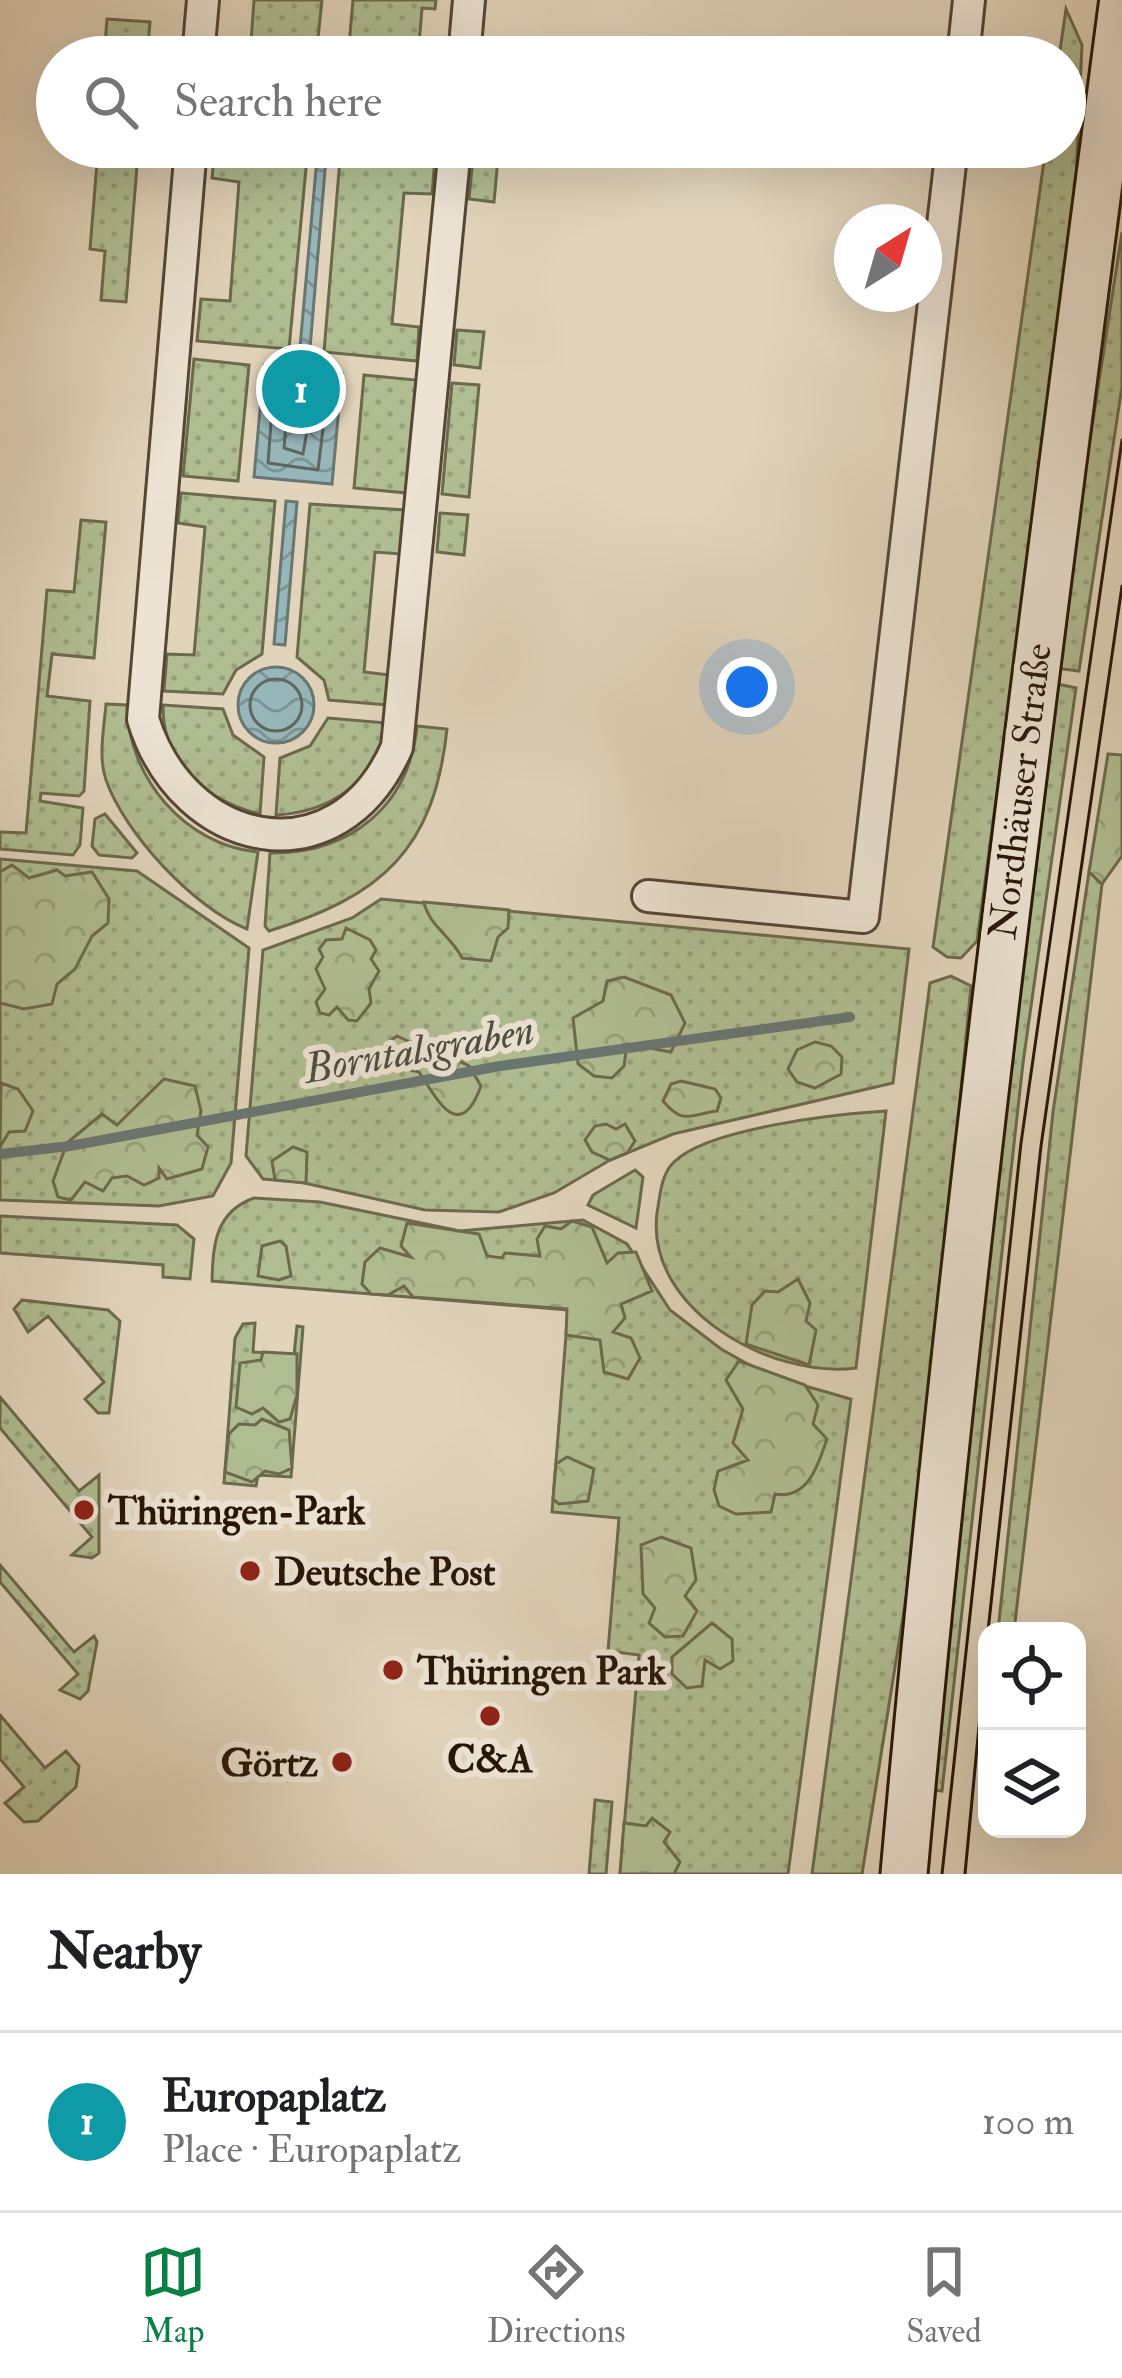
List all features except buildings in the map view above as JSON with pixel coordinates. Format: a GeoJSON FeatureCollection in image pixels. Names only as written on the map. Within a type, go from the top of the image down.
{"type":"FeatureCollection","features":[{"type":"Feature","properties":{"kind":"main road","name":"Nordhäuser Straße"},"geometry":{"type":"LineString","coordinates":[[904,1874],[931,1577],[1034,657],[1122,6]]}},
{"type":"Feature","properties":{"kind":"main road","name":"Nordhäuser Straße"},"geometry":{"type":"LineString","coordinates":[[874,1874],[886,1776],[931,1577]]}},
{"type":"Feature","properties":{"kind":"street"},"geometry":{"type":"LineString","coordinates":[[200,36],[203,0]]}},
{"type":"Feature","properties":{"kind":"street"},"geometry":{"type":"LineString","coordinates":[[466,36],[469,0]]}},
{"type":"Feature","properties":{"kind":"street"},"geometry":{"type":"LineString","coordinates":[[965,36],[969,0]]}},
{"type":"Feature","properties":{"kind":"street"},"geometry":{"type":"LineString","coordinates":[[189,168],[142,683],[143,719],[176,789],[219,820],[268,834],[293,833],[340,820],[375,787],[397,747],[453,168]]}},
{"type":"Feature","properties":{"kind":"street"},"geometry":{"type":"LineString","coordinates":[[648,896],[863,916],[950,168]]}},
{"type":"Feature","properties":{"kind":"green space"},"geometry":{"type":"Polygon","coordinates":[[[254,0],[322,0],[318,36],[251,36],[254,0]]]}},
{"type":"Feature","properties":{"kind":"green space"},"geometry":{"type":"Polygon","coordinates":[[[353,0],[436,0],[435,9],[422,8],[420,36],[350,36],[353,0]]]}},
{"type":"Feature","properties":{"kind":"green space"},"geometry":{"type":"Polygon","coordinates":[[[1066,9],[1078,36],[1062,36],[1066,9]]]}},
{"type":"Feature","properties":{"kind":"green space"},"geometry":{"type":"Polygon","coordinates":[[[107,19],[150,22],[149,36],[106,36],[107,19]]]}},
{"type":"Feature","properties":{"kind":"green space"},"geometry":{"type":"Polygon","coordinates":[[[97,168],[137,168],[126,302],[101,300],[105,251],[90,249],[97,168]]]}},
{"type":"Feature","properties":{"kind":"green space"},"geometry":{"type":"Polygon","coordinates":[[[213,168],[306,168],[289,349],[197,341],[201,299],[230,301],[239,182],[212,178],[213,168]]]}},
{"type":"Feature","properties":{"kind":"green space"},"geometry":{"type":"Polygon","coordinates":[[[339,168],[434,168],[432,194],[404,193],[392,324],[419,327],[417,361],[324,352],[339,168]]]}},
{"type":"Feature","properties":{"kind":"green space"},"geometry":{"type":"Polygon","coordinates":[[[472,168],[497,168],[494,202],[469,199],[472,168]]]}},
{"type":"Feature","properties":{"kind":"green space"},"geometry":{"type":"Polygon","coordinates":[[[1043,168],[1076,168],[1074,220],[977,941],[961,958],[947,957],[933,947],[1043,168]]]}},
{"type":"Feature","properties":{"kind":"green space"},"geometry":{"type":"Polygon","coordinates":[[[1122,232],[1122,386],[1079,671],[1055,668],[1122,232]]]}},
{"type":"Feature","properties":{"kind":"green space"},"geometry":{"type":"Polygon","coordinates":[[[457,330],[484,332],[480,368],[454,365],[457,330]]]}},
{"type":"Feature","properties":{"kind":"green space"},"geometry":{"type":"Polygon","coordinates":[[[194,359],[249,365],[238,481],[183,476],[194,359]]]}},
{"type":"Feature","properties":{"kind":"green space"},"geometry":{"type":"Polygon","coordinates":[[[364,375],[416,380],[407,493],[354,488],[364,375]]]}},
{"type":"Feature","properties":{"kind":"green space"},"geometry":{"type":"Polygon","coordinates":[[[452,383],[479,385],[469,497],[442,494],[452,383]]]}},
{"type":"Feature","properties":{"kind":"green space"},"geometry":{"type":"Polygon","coordinates":[[[181,493],[275,501],[262,654],[236,670],[223,694],[164,691],[167,654],[194,655],[205,527],[178,523],[181,493]]]}},
{"type":"Feature","properties":{"kind":"green space"},"geometry":{"type":"Polygon","coordinates":[[[310,504],[405,510],[401,554],[375,552],[364,672],[390,675],[387,705],[329,700],[324,680],[297,657],[310,504]]]}},
{"type":"Feature","properties":{"kind":"green space"},"geometry":{"type":"Polygon","coordinates":[[[440,513],[468,515],[464,555],[437,552],[440,513]]]}},
{"type":"Feature","properties":{"kind":"green space"},"geometry":{"type":"Polygon","coordinates":[[[81,520],[106,522],[94,658],[52,654],[47,696],[90,701],[84,791],[79,796],[41,793],[40,801],[83,808],[80,845],[73,855],[0,849],[0,832],[26,833],[47,590],[74,592],[81,520]]]}},
{"type":"Feature","properties":{"kind":"green space"},"geometry":{"type":"Polygon","coordinates":[[[1053,683],[1076,688],[1023,1063],[942,1791],[925,1789],[1053,683]]]}},
{"type":"Feature","properties":{"kind":"green space"},"geometry":{"type":"Polygon","coordinates":[[[106,704],[127,705],[138,758],[150,782],[185,822],[231,847],[258,852],[247,929],[184,887],[145,845],[115,801],[104,771],[106,704]]]}},
{"type":"Feature","properties":{"kind":"green space"},"geometry":{"type":"Polygon","coordinates":[[[163,705],[223,709],[233,735],[264,757],[260,814],[222,800],[191,777],[170,745],[163,705]]]}},
{"type":"Feature","properties":{"kind":"green space"},"geometry":{"type":"Polygon","coordinates":[[[328,718],[387,723],[373,761],[362,777],[333,800],[276,815],[280,758],[310,746],[328,718]]]}},
{"type":"Feature","properties":{"kind":"green space"},"geometry":{"type":"Polygon","coordinates":[[[417,726],[447,729],[430,807],[415,837],[372,884],[343,902],[269,931],[265,926],[270,853],[326,845],[370,820],[402,780],[417,726]]]}},
{"type":"Feature","properties":{"kind":"green space"},"geometry":{"type":"Polygon","coordinates":[[[1108,754],[1122,755],[1122,856],[1102,884],[1089,872],[1108,754]]]}},
{"type":"Feature","properties":{"kind":"green space"},"geometry":{"type":"Polygon","coordinates":[[[105,814],[137,853],[132,858],[99,855],[92,846],[95,819],[105,814]]]}},
{"type":"Feature","properties":{"kind":"green space"},"geometry":{"type":"Polygon","coordinates":[[[0,859],[137,871],[249,948],[231,1163],[213,1196],[159,1206],[0,1200],[0,859]]]}},
{"type":"Feature","properties":{"kind":"green space"},"geometry":{"type":"Polygon","coordinates":[[[12,865],[29,878],[57,870],[65,876],[92,872],[109,899],[108,923],[92,936],[75,969],[57,984],[52,1004],[24,1009],[0,1003],[0,872],[12,865]]]}},
{"type":"Feature","properties":{"kind":"green space"},"geometry":{"type":"Polygon","coordinates":[[[1089,872],[1102,884],[1015,1622],[999,1622],[1053,1112],[1089,872]]]}},
{"type":"Feature","properties":{"kind":"green space"},"geometry":{"type":"Polygon","coordinates":[[[381,899],[909,949],[893,1083],[673,1134],[610,1160],[554,1193],[499,1212],[425,1210],[300,1182],[263,1179],[246,1156],[263,950],[352,918],[381,899]]]}},
{"type":"Feature","properties":{"kind":"green space"},"geometry":{"type":"Polygon","coordinates":[[[424,902],[509,910],[508,928],[498,937],[491,961],[462,958],[424,902]]]}},
{"type":"Feature","properties":{"kind":"green space"},"geometry":{"type":"Polygon","coordinates":[[[346,928],[370,940],[376,950],[371,959],[379,971],[369,989],[371,1003],[357,1021],[348,1020],[337,1007],[329,1015],[320,1013],[316,1002],[325,989],[316,969],[323,957],[319,949],[326,940],[342,939],[346,928]]]}},
{"type":"Feature","properties":{"kind":"green space"},"geometry":{"type":"Polygon","coordinates":[[[951,976],[971,986],[921,1504],[862,1874],[812,1874],[930,983],[951,976]]]}},
{"type":"Feature","properties":{"kind":"green space"},"geometry":{"type":"Polygon","coordinates":[[[624,977],[671,995],[685,1023],[671,1052],[627,1044],[624,1066],[612,1078],[594,1076],[578,1064],[573,1018],[603,1001],[607,981],[624,977]]]}},
{"type":"Feature","properties":{"kind":"green space"},"geometry":{"type":"Polygon","coordinates":[[[397,1036],[423,1048],[428,1067],[438,1069],[455,1059],[469,1066],[481,1086],[464,1113],[448,1111],[419,1072],[389,1065],[387,1043],[397,1036]]]}},
{"type":"Feature","properties":{"kind":"green space"},"geometry":{"type":"Polygon","coordinates":[[[815,1042],[831,1046],[842,1057],[841,1074],[815,1088],[797,1082],[788,1069],[797,1050],[815,1042]]]}},
{"type":"Feature","properties":{"kind":"green space"},"geometry":{"type":"Polygon","coordinates":[[[164,1079],[195,1086],[201,1111],[197,1135],[208,1147],[202,1169],[167,1179],[159,1168],[159,1178],[144,1185],[127,1176],[112,1178],[103,1191],[85,1182],[71,1200],[58,1197],[53,1181],[67,1143],[102,1114],[117,1125],[164,1079]]]}},
{"type":"Feature","properties":{"kind":"green space"},"geometry":{"type":"Polygon","coordinates":[[[681,1081],[715,1089],[721,1098],[717,1111],[688,1116],[670,1109],[663,1101],[671,1084],[681,1081]]]}},
{"type":"Feature","properties":{"kind":"green space"},"geometry":{"type":"Polygon","coordinates":[[[1,1083],[18,1089],[33,1111],[25,1131],[9,1132],[0,1147],[1,1083]]]}},
{"type":"Feature","properties":{"kind":"green space"},"geometry":{"type":"Polygon","coordinates":[[[886,1111],[856,1368],[787,1362],[720,1331],[692,1307],[671,1279],[659,1248],[660,1193],[674,1162],[691,1150],[743,1132],[806,1119],[886,1111]]]}},
{"type":"Feature","properties":{"kind":"green space"},"geometry":{"type":"Polygon","coordinates":[[[625,1124],[635,1141],[627,1153],[610,1160],[592,1152],[585,1140],[595,1126],[616,1129],[625,1124]]]}},
{"type":"Feature","properties":{"kind":"green space"},"geometry":{"type":"Polygon","coordinates":[[[293,1147],[307,1152],[306,1183],[275,1180],[272,1161],[293,1147]]]}},
{"type":"Feature","properties":{"kind":"green space"},"geometry":{"type":"Polygon","coordinates":[[[635,1170],[643,1177],[636,1228],[588,1205],[593,1195],[635,1170]]]}},
{"type":"Feature","properties":{"kind":"green space"},"geometry":{"type":"Polygon","coordinates":[[[254,1198],[320,1202],[460,1231],[583,1220],[627,1244],[670,1310],[721,1349],[767,1375],[851,1399],[788,1874],[620,1874],[639,1655],[608,1651],[619,1518],[552,1512],[568,1310],[212,1281],[215,1243],[224,1221],[254,1198]]]}},
{"type":"Feature","properties":{"kind":"green space"},"geometry":{"type":"Polygon","coordinates":[[[0,1216],[177,1225],[194,1239],[190,1279],[163,1277],[163,1265],[0,1253],[0,1216]]]}},
{"type":"Feature","properties":{"kind":"green space"},"geometry":{"type":"Polygon","coordinates":[[[572,1221],[592,1227],[607,1263],[618,1253],[636,1252],[652,1291],[621,1304],[625,1318],[613,1332],[631,1338],[640,1358],[628,1379],[604,1372],[600,1340],[566,1335],[567,1309],[413,1297],[404,1286],[388,1295],[371,1294],[362,1284],[365,1262],[380,1248],[411,1257],[401,1246],[407,1223],[479,1234],[487,1256],[502,1258],[505,1253],[540,1256],[537,1239],[545,1226],[561,1229],[572,1221]]]}},
{"type":"Feature","properties":{"kind":"green space"},"geometry":{"type":"Polygon","coordinates":[[[280,1241],[286,1246],[291,1276],[279,1280],[258,1276],[262,1246],[280,1241]]]}},
{"type":"Feature","properties":{"kind":"green space"},"geometry":{"type":"Polygon","coordinates":[[[798,1279],[810,1303],[806,1321],[816,1330],[809,1365],[746,1344],[752,1305],[765,1291],[778,1292],[798,1279]]]}},
{"type":"Feature","properties":{"kind":"green space"},"geometry":{"type":"Polygon","coordinates":[[[22,1300],[108,1310],[120,1321],[109,1413],[98,1413],[85,1399],[104,1382],[48,1316],[28,1332],[14,1309],[22,1300]]]}},
{"type":"Feature","properties":{"kind":"green space"},"geometry":{"type":"Polygon","coordinates":[[[255,1323],[253,1352],[294,1355],[297,1326],[303,1327],[291,1477],[258,1475],[256,1486],[224,1483],[235,1338],[243,1324],[255,1323]]]}},
{"type":"Feature","properties":{"kind":"green space"},"geometry":{"type":"Polygon","coordinates":[[[263,1352],[297,1354],[297,1395],[290,1419],[279,1422],[263,1408],[252,1414],[236,1407],[240,1363],[261,1360],[263,1352]]]}},
{"type":"Feature","properties":{"kind":"green space"},"geometry":{"type":"Polygon","coordinates":[[[739,1361],[805,1385],[818,1405],[813,1424],[827,1439],[811,1477],[796,1491],[775,1494],[771,1512],[736,1514],[719,1506],[714,1490],[718,1471],[748,1460],[733,1443],[743,1409],[726,1380],[739,1361]]]}},
{"type":"Feature","properties":{"kind":"green space"},"geometry":{"type":"Polygon","coordinates":[[[0,1397],[79,1491],[99,1475],[99,1553],[92,1558],[72,1555],[92,1537],[0,1428],[0,1397]]]}},
{"type":"Feature","properties":{"kind":"green space"},"geometry":{"type":"Polygon","coordinates":[[[262,1419],[289,1430],[292,1468],[279,1474],[265,1471],[252,1482],[225,1472],[229,1434],[239,1424],[255,1425],[262,1419]]]}},
{"type":"Feature","properties":{"kind":"green space"},"geometry":{"type":"Polygon","coordinates":[[[567,1457],[594,1469],[588,1501],[559,1504],[553,1499],[556,1464],[567,1457]]]}},
{"type":"Feature","properties":{"kind":"green space"},"geometry":{"type":"Polygon","coordinates":[[[661,1537],[691,1548],[696,1580],[685,1596],[697,1611],[683,1636],[665,1637],[649,1623],[655,1608],[643,1594],[641,1545],[661,1537]]]}},
{"type":"Feature","properties":{"kind":"green space"},"geometry":{"type":"Polygon","coordinates":[[[0,1565],[74,1652],[94,1636],[97,1642],[88,1691],[80,1699],[60,1690],[78,1674],[0,1582],[0,1565]]]}},
{"type":"Feature","properties":{"kind":"green space"},"geometry":{"type":"Polygon","coordinates":[[[712,1623],[732,1639],[733,1661],[720,1669],[705,1660],[702,1686],[687,1688],[672,1674],[672,1657],[712,1623]]]}},
{"type":"Feature","properties":{"kind":"green space"},"geometry":{"type":"Polygon","coordinates":[[[0,1715],[45,1768],[66,1751],[79,1766],[76,1787],[38,1821],[24,1822],[5,1803],[24,1787],[0,1759],[0,1715]]]}},
{"type":"Feature","properties":{"kind":"green space"},"geometry":{"type":"Polygon","coordinates":[[[595,1800],[612,1802],[606,1874],[589,1874],[595,1800]]]}},
{"type":"Feature","properties":{"kind":"green space"},"geometry":{"type":"Polygon","coordinates":[[[652,1818],[670,1832],[664,1842],[680,1862],[674,1874],[620,1874],[624,1823],[646,1826],[652,1818]]]}},
{"type":"Feature","properties":{"kind":"water"},"geometry":{"type":"Polygon","coordinates":[[[316,168],[325,168],[310,348],[300,347],[316,168]]]}},
{"type":"Feature","properties":{"kind":"water"},"geometry":{"type":"Polygon","coordinates":[[[264,365],[342,373],[332,484],[254,477],[264,365]]]}},
{"type":"Feature","properties":{"kind":"water"},"geometry":{"type":"Polygon","coordinates":[[[286,501],[297,502],[285,645],[274,644],[286,501]]]}},
{"type":"Feature","properties":{"kind":"water"},"geometry":{"type":"Polygon","coordinates":[[[276,667],[303,678],[314,705],[303,732],[276,743],[249,732],[238,705],[249,678],[276,667]]]}},
{"type":"Feature","properties":{"kind":"waterway","name":"Borntalsgraben"},"geometry":{"type":"LineString","coordinates":[[0,1154],[70,1146],[500,1066],[850,1017]]}},
{"type":"Feature","properties":{"kind":"tram line"},"geometry":{"type":"LineString","coordinates":[[942,1874],[1021,1143],[1122,440]]}},
{"type":"Feature","properties":{"kind":"tram line"},"geometry":{"type":"LineString","coordinates":[[989,1622],[1041,1146],[1122,586]]}},
{"type":"Feature","properties":{"kind":"tram line"},"geometry":{"type":"LineString","coordinates":[[965,1874],[979,1730]]}},
{"type":"Feature","properties":{"kind":"place","name":"Europaplatz"},"geometry":{"type":"Point","coordinates":[301,389]}},
{"type":"Feature","properties":{"kind":"place","name":"Thüringen-Park"},"geometry":{"type":"Point","coordinates":[84,1510]}},
{"type":"Feature","properties":{"kind":"place","name":"Deutsche Post"},"geometry":{"type":"Point","coordinates":[250,1571]}},
{"type":"Feature","properties":{"kind":"place","name":"Thüringen Park"},"geometry":{"type":"Point","coordinates":[393,1670]}},
{"type":"Feature","properties":{"kind":"place","name":"C&A"},"geometry":{"type":"Point","coordinates":[490,1716]}},
{"type":"Feature","properties":{"kind":"place","name":"Görtz"},"geometry":{"type":"Point","coordinates":[342,1762]}}]}
